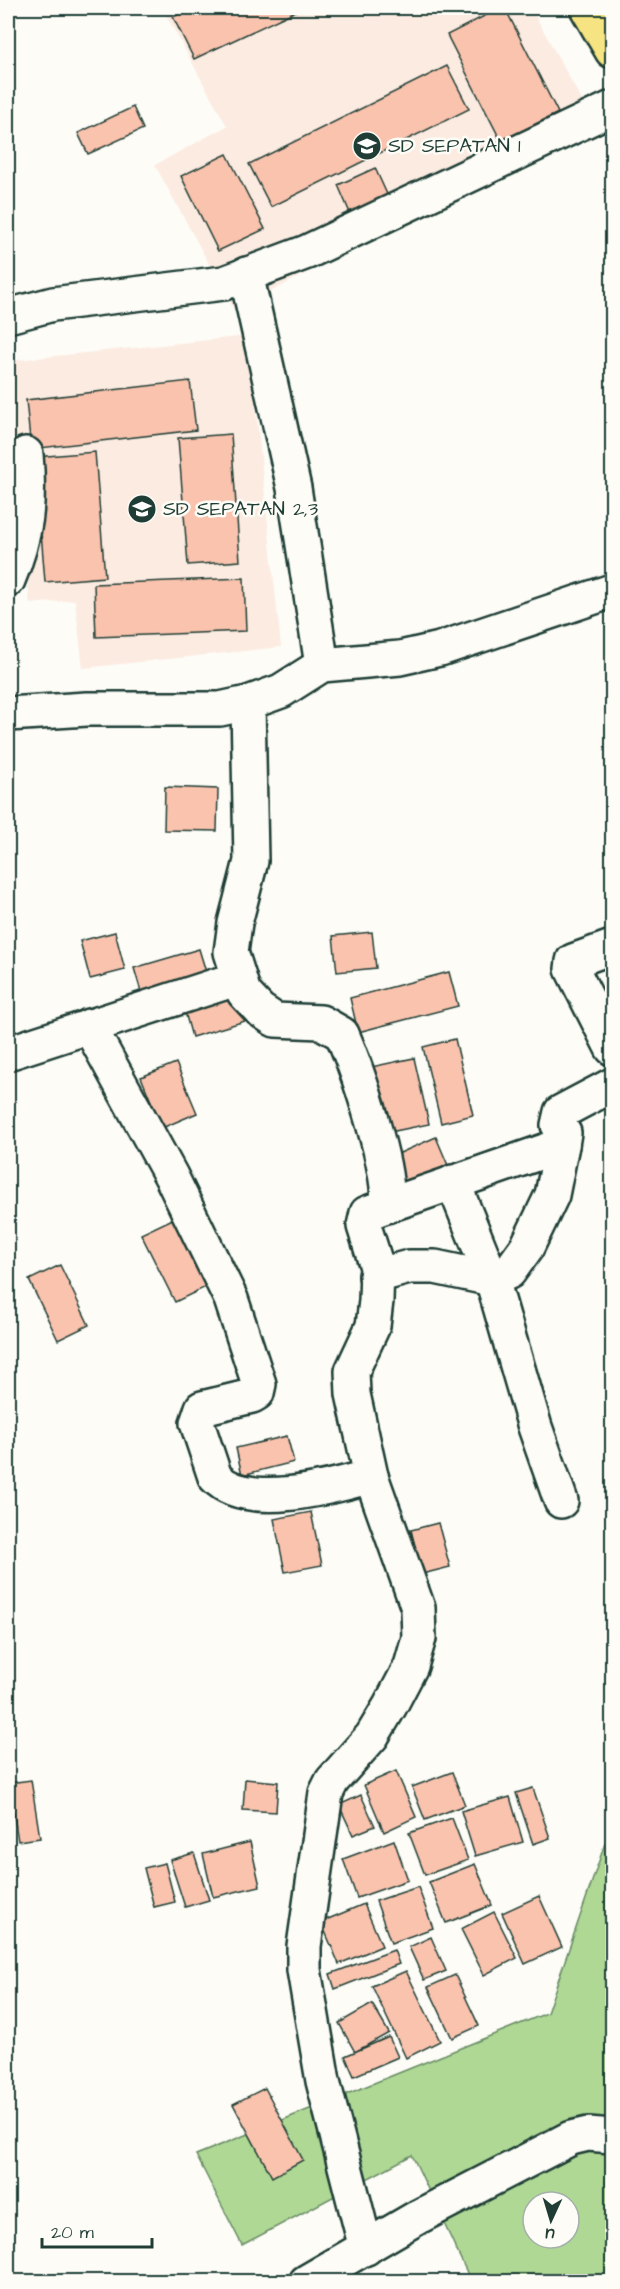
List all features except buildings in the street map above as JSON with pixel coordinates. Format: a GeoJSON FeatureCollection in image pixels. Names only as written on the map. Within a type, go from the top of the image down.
{"type":"FeatureCollection","features":[{"type":"Feature","properties":{"kind":"main road"},"geometry":{"type":"LineString","coordinates":[[587,8],[612,51]]}},
{"type":"Feature","properties":{"kind":"street"},"geometry":{"type":"LineString","coordinates":[[8,316],[53,304],[224,283],[307,252],[612,108]]}},
{"type":"Feature","properties":{"kind":"street"},"geometry":{"type":"LineString","coordinates":[[246,274],[294,488],[322,665]]}},
{"type":"Feature","properties":{"kind":"street"},"geometry":{"type":"LineString","coordinates":[[8,580],[25,537],[28,478],[26,454]]}},
{"type":"Feature","properties":{"kind":"street"},"geometry":{"type":"LineString","coordinates":[[8,714],[87,709],[201,711],[248,703],[281,691],[322,665],[400,658],[440,649],[612,591]]}},
{"type":"Feature","properties":{"kind":"street"},"geometry":{"type":"LineString","coordinates":[[248,703],[250,861],[235,923],[231,952],[244,993],[251,1002],[275,1020],[321,1022],[342,1034],[379,1150],[389,1194],[386,1206]]}},
{"type":"Feature","properties":{"kind":"street"},"geometry":{"type":"LineString","coordinates":[[612,947],[573,961],[572,969],[612,1048]]}},
{"type":"Feature","properties":{"kind":"street"},"geometry":{"type":"LineString","coordinates":[[8,1053],[239,978]]}},
{"type":"Feature","properties":{"kind":"street"},"geometry":{"type":"LineString","coordinates":[[89,1026],[171,1176],[231,1299],[259,1384],[257,1393],[252,1396],[202,1408],[197,1423],[215,1478],[221,1484],[237,1491],[257,1495],[334,1486],[371,1476]]}},
{"type":"Feature","properties":{"kind":"street"},"geometry":{"type":"LineString","coordinates":[[376,1276],[409,1266],[435,1267],[492,1279],[509,1272],[527,1247],[552,1195],[564,1133],[558,1125],[561,1112],[612,1085]]}},
{"type":"Feature","properties":{"kind":"street"},"geometry":{"type":"LineString","coordinates":[[366,2248],[323,2081],[303,1958],[324,1799],[332,1781],[372,1736],[390,1706],[411,1666],[418,1638],[418,1608],[371,1476],[352,1394],[352,1371],[373,1326],[375,1261],[364,1222],[367,1213],[562,1145]]}},
{"type":"Feature","properties":{"kind":"street"},"geometry":{"type":"LineString","coordinates":[[453,1182],[492,1279],[528,1404],[561,1501]]}},
{"type":"Feature","properties":{"kind":"street"},"geometry":{"type":"LineString","coordinates":[[306,2282],[418,2217],[571,2138],[588,2134],[612,2136]]}},
{"type":"Feature","properties":{"kind":"shaded area","name":"SD SEPATAN 1"},"geometry":{"type":"Polygon","coordinates":[[[162,8],[531,8],[592,119],[235,311],[155,165],[227,126],[162,8]]]}},
{"type":"Feature","properties":{"kind":"shaded area","name":"SD SEPATAN 2,3"},"geometry":{"type":"Polygon","coordinates":[[[248,336],[281,647],[83,668],[75,600],[30,604],[8,394],[8,361],[248,336]],[[190,381],[26,400],[31,449],[195,430],[190,381]],[[231,435],[178,438],[188,565],[240,561],[231,435]],[[95,453],[36,457],[45,582],[105,577],[95,453]],[[244,578],[94,584],[96,637],[246,631],[244,578]]]}},
{"type":"Feature","properties":{"kind":"green space"},"geometry":{"type":"Polygon","coordinates":[[[612,1823],[612,2281],[471,2281],[412,2155],[242,2245],[196,2155],[547,2013],[612,1823]]]}},
{"type":"Feature","properties":{"kind":"place","name":"SD SEPATAN 1"},"geometry":{"type":"Point","coordinates":[367,146]}},
{"type":"Feature","properties":{"kind":"place","name":"SD SEPATAN 2,3"},"geometry":{"type":"Point","coordinates":[142,509]}}]}
